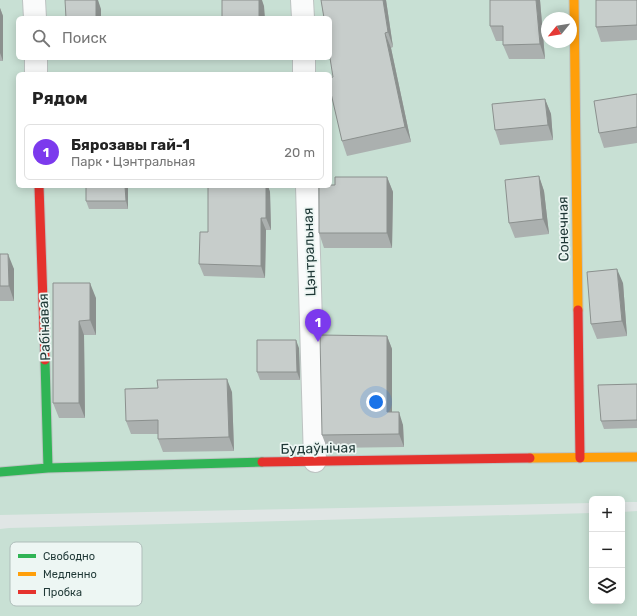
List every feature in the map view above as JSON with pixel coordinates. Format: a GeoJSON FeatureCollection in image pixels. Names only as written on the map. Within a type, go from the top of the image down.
{"type":"FeatureCollection","features":[{"type":"Feature","properties":{"kind":"street"},"geometry":{"type":"LineString","coordinates":[[34,0],[35,16]]}},
{"type":"Feature","properties":{"kind":"street"},"geometry":{"type":"LineString","coordinates":[[302,0],[303,16]]}},
{"type":"Feature","properties":{"kind":"street","name":"Сонечная"},"geometry":{"type":"LineString","coordinates":[[574,0],[580,458]]}},
{"type":"Feature","properties":{"kind":"street"},"geometry":{"type":"LineString","coordinates":[[36,60],[36,72]]}},
{"type":"Feature","properties":{"kind":"street"},"geometry":{"type":"LineString","coordinates":[[304,60],[304,72]]}},
{"type":"Feature","properties":{"kind":"street","name":"Рабінавая"},"geometry":{"type":"LineString","coordinates":[[39,188],[48,468]]}},
{"type":"Feature","properties":{"kind":"street","name":"Цэнтральная"},"geometry":{"type":"LineString","coordinates":[[307,188],[315,461]]}},
{"type":"Feature","properties":{"kind":"street","name":"Будаўнічая"},"geometry":{"type":"LineString","coordinates":[[0,472],[48,468],[315,461],[637,457]]}},
{"type":"Feature","properties":{"kind":"green space"},"geometry":{"type":"Polygon","coordinates":[[[0,0],[637,0],[637,502],[625,502],[625,496],[589,496],[589,503],[0,515],[0,0]]]}},
{"type":"Feature","properties":{"kind":"green space"},"geometry":{"type":"Polygon","coordinates":[[[637,511],[637,616],[0,616],[0,529],[589,513],[589,604],[625,604],[625,512],[637,511]]]}},
{"type":"Feature","properties":{"kind":"building"},"geometry":{"type":"Polygon","coordinates":[[[65,0],[96,0],[96,16],[66,16],[65,0]]]}},
{"type":"Feature","properties":{"kind":"building"},"geometry":{"type":"Polygon","coordinates":[[[222,0],[259,0],[259,16],[222,16],[222,0]]]}},
{"type":"Feature","properties":{"kind":"building"},"geometry":{"type":"Polygon","coordinates":[[[321,0],[383,0],[388,32],[385,33],[405,127],[342,141],[332,98],[333,77],[330,60],[332,60],[332,16],[324,16],[321,0]]]}},
{"type":"Feature","properties":{"kind":"building"},"geometry":{"type":"Polygon","coordinates":[[[490,0],[536,0],[540,44],[503,45],[503,26],[490,26],[490,0]]]}},
{"type":"Feature","properties":{"kind":"building"},"geometry":{"type":"Polygon","coordinates":[[[596,0],[637,0],[637,25],[596,27],[596,0]]]}},
{"type":"Feature","properties":{"kind":"building"},"geometry":{"type":"Polygon","coordinates":[[[637,94],[637,127],[599,133],[594,101],[637,94]]]}},
{"type":"Feature","properties":{"kind":"building"},"geometry":{"type":"Polygon","coordinates":[[[545,99],[548,125],[495,130],[492,104],[545,99]]]}},
{"type":"Feature","properties":{"kind":"building"},"geometry":{"type":"Polygon","coordinates":[[[539,176],[543,219],[509,223],[505,180],[539,176]]]}},
{"type":"Feature","properties":{"kind":"building"},"geometry":{"type":"Polygon","coordinates":[[[335,177],[387,177],[387,233],[319,233],[319,188],[332,188],[332,185],[335,185],[335,177]]]}},
{"type":"Feature","properties":{"kind":"building"},"geometry":{"type":"Polygon","coordinates":[[[86,188],[125,188],[126,201],[86,201],[86,188]]]}},
{"type":"Feature","properties":{"kind":"building"},"geometry":{"type":"Polygon","coordinates":[[[208,188],[266,188],[266,218],[261,218],[261,266],[199,264],[200,232],[208,232],[208,188]]]}},
{"type":"Feature","properties":{"kind":"building"},"geometry":{"type":"Polygon","coordinates":[[[0,254],[8,254],[9,286],[0,286],[0,254]]]}},
{"type":"Feature","properties":{"kind":"building"},"geometry":{"type":"Polygon","coordinates":[[[617,269],[622,321],[591,324],[587,272],[617,269]]]}},
{"type":"Feature","properties":{"kind":"building"},"geometry":{"type":"Polygon","coordinates":[[[53,283],[90,283],[90,320],[79,321],[79,403],[53,403],[53,283]]]}},
{"type":"Feature","properties":{"kind":"building"},"geometry":{"type":"Polygon","coordinates":[[[320,335],[387,336],[387,412],[399,412],[399,434],[322,435],[320,335]]]}},
{"type":"Feature","properties":{"kind":"building"},"geometry":{"type":"Polygon","coordinates":[[[257,340],[296,340],[297,372],[257,372],[257,340]]]}},
{"type":"Feature","properties":{"kind":"building"},"geometry":{"type":"Polygon","coordinates":[[[227,379],[229,437],[158,439],[158,420],[126,421],[125,389],[158,388],[157,380],[227,379]]]}},
{"type":"Feature","properties":{"kind":"building"},"geometry":{"type":"Polygon","coordinates":[[[637,384],[637,420],[601,421],[598,385],[637,384]]]}},
{"type":"Feature","properties":{"kind":"traffic: fast"},"geometry":{"type":"LineString","coordinates":[[45,360],[48,468]]}},
{"type":"Feature","properties":{"kind":"traffic: fast"},"geometry":{"type":"LineString","coordinates":[[0,472],[48,468],[262,462]]}},
{"type":"Feature","properties":{"kind":"traffic: slow"},"geometry":{"type":"LineString","coordinates":[[574,0],[578,310]]}},
{"type":"Feature","properties":{"kind":"traffic: slow"},"geometry":{"type":"LineString","coordinates":[[530,458],[637,457]]}},
{"type":"Feature","properties":{"kind":"traffic: jam"},"geometry":{"type":"LineString","coordinates":[[39,188],[45,360]]}},
{"type":"Feature","properties":{"kind":"traffic: jam"},"geometry":{"type":"LineString","coordinates":[[578,310],[580,458]]}},
{"type":"Feature","properties":{"kind":"traffic: jam"},"geometry":{"type":"LineString","coordinates":[[262,462],[530,458]]}},
{"type":"Feature","properties":{"kind":"place","name":"Бярозавы гай-1"},"geometry":{"type":"Point","coordinates":[318,342]}}]}
